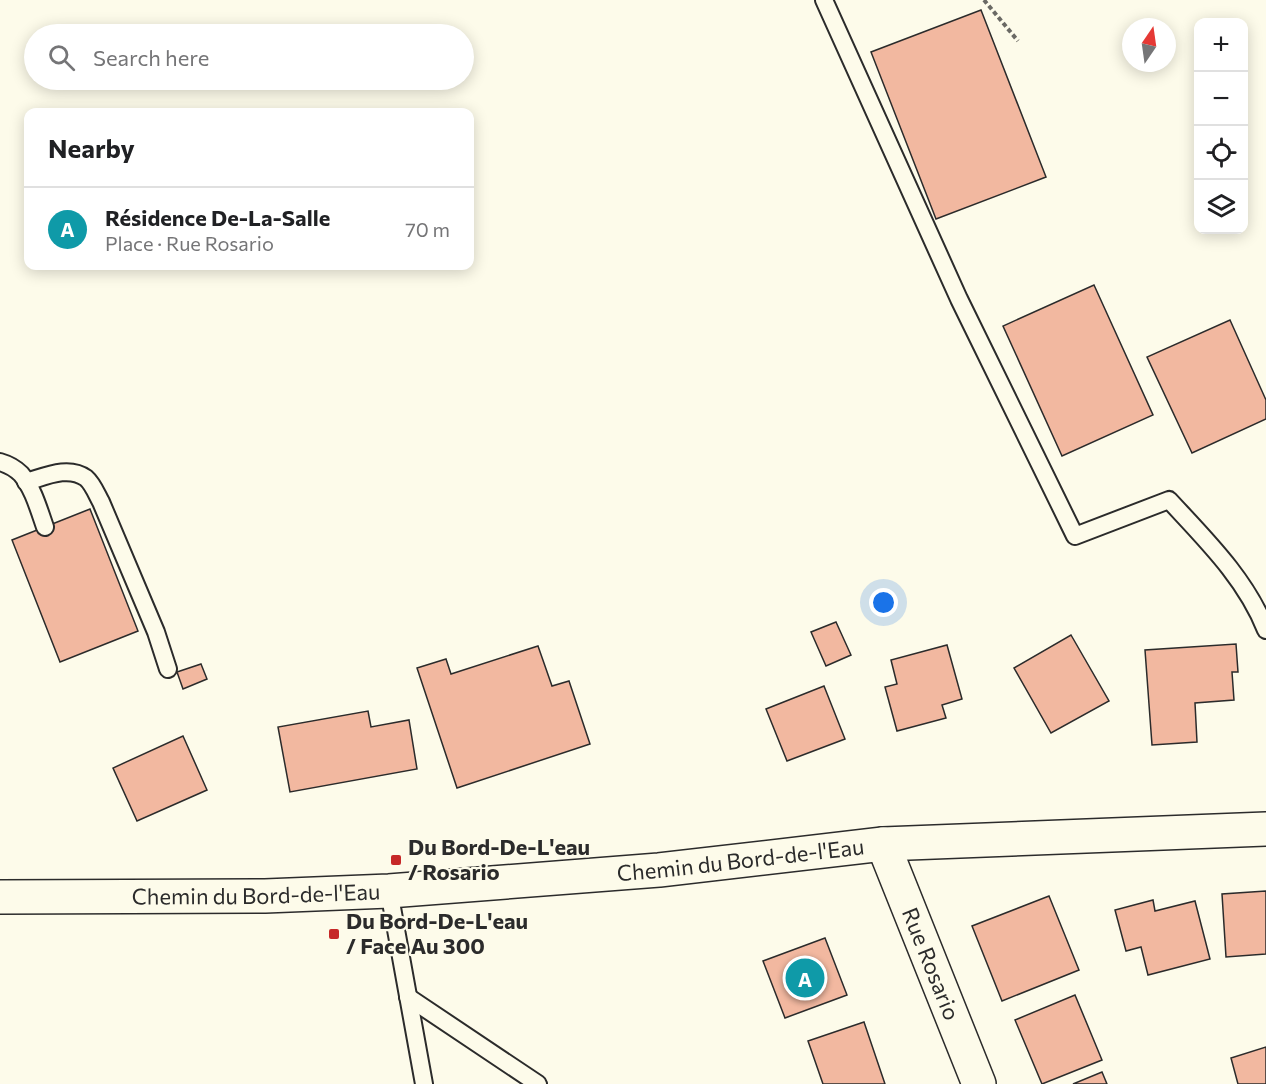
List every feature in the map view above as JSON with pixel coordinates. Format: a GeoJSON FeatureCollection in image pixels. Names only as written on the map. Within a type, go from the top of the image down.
{"type":"FeatureCollection","features":[{"type":"Feature","properties":{"kind":"street","name":"Chemin du Bord-de-l'Eau"},"geometry":{"type":"LineString","coordinates":[[0,897],[265,896],[389,891],[658,870],[883,844],[1266,829]]}},
{"type":"Feature","properties":{"kind":"street","name":"Rue Rosario"},"geometry":{"type":"LineString","coordinates":[[883,844],[979,1084]]}},
{"type":"Feature","properties":{"kind":"lane"},"geometry":{"type":"LineString","coordinates":[[824,0],[959,299],[1075,536],[1169,500],[1239,579],[1255,604],[1266,630]]}},
{"type":"Feature","properties":{"kind":"lane"},"geometry":{"type":"LineString","coordinates":[[0,462],[21,473],[30,488],[45,527]]}},
{"type":"Feature","properties":{"kind":"lane"},"geometry":{"type":"LineString","coordinates":[[26,482],[58,472],[75,473],[86,479],[93,488],[156,632],[168,669]]}},
{"type":"Feature","properties":{"kind":"lane"},"geometry":{"type":"LineString","coordinates":[[389,891],[424,1084]]}},
{"type":"Feature","properties":{"kind":"lane"},"geometry":{"type":"LineString","coordinates":[[408,997],[538,1084]]}},
{"type":"Feature","properties":{"kind":"path"},"geometry":{"type":"LineString","coordinates":[[984,0],[1018,41]]}},
{"type":"Feature","properties":{"kind":"building"},"geometry":{"type":"Polygon","coordinates":[[[981,10],[1046,177],[936,219],[871,52],[981,10]]]}},
{"type":"Feature","properties":{"kind":"building"},"geometry":{"type":"Polygon","coordinates":[[[1094,285],[1153,415],[1062,456],[1003,326],[1094,285]]]}},
{"type":"Feature","properties":{"kind":"building"},"geometry":{"type":"Polygon","coordinates":[[[1230,320],[1266,400],[1266,419],[1192,453],[1147,357],[1230,320]]]}},
{"type":"Feature","properties":{"kind":"building"},"geometry":{"type":"Polygon","coordinates":[[[90,509],[138,631],[60,662],[12,540],[90,509]]]}},
{"type":"Feature","properties":{"kind":"building"},"geometry":{"type":"Polygon","coordinates":[[[836,622],[851,655],[826,666],[811,632],[836,622]]]}},
{"type":"Feature","properties":{"kind":"building"},"geometry":{"type":"Polygon","coordinates":[[[1071,635],[1109,701],[1051,733],[1014,668],[1071,635]]]}},
{"type":"Feature","properties":{"kind":"building"},"geometry":{"type":"Polygon","coordinates":[[[1236,644],[1238,672],[1232,672],[1234,700],[1195,703],[1197,742],[1152,745],[1145,650],[1236,644]]]}},
{"type":"Feature","properties":{"kind":"building"},"geometry":{"type":"Polygon","coordinates":[[[947,645],[962,699],[942,705],[946,718],[897,731],[885,687],[897,684],[891,660],[947,645]]]}},
{"type":"Feature","properties":{"kind":"building"},"geometry":{"type":"Polygon","coordinates":[[[538,646],[552,686],[569,681],[590,744],[457,788],[417,668],[446,659],[451,674],[538,646]]]}},
{"type":"Feature","properties":{"kind":"building"},"geometry":{"type":"Polygon","coordinates":[[[201,664],[207,679],[183,689],[177,672],[201,664]]]}},
{"type":"Feature","properties":{"kind":"building"},"geometry":{"type":"Polygon","coordinates":[[[824,686],[845,739],[787,761],[766,709],[824,686]]]}},
{"type":"Feature","properties":{"kind":"building"},"geometry":{"type":"Polygon","coordinates":[[[368,711],[371,727],[409,720],[417,769],[290,792],[278,727],[368,711]]]}},
{"type":"Feature","properties":{"kind":"building"},"geometry":{"type":"Polygon","coordinates":[[[183,736],[207,790],[137,821],[113,768],[183,736]]]}},
{"type":"Feature","properties":{"kind":"building"},"geometry":{"type":"Polygon","coordinates":[[[1266,891],[1266,954],[1226,957],[1222,894],[1266,891]]]}},
{"type":"Feature","properties":{"kind":"building"},"geometry":{"type":"Polygon","coordinates":[[[1049,896],[1079,970],[1002,1001],[972,926],[1049,896]]]}},
{"type":"Feature","properties":{"kind":"building"},"geometry":{"type":"Polygon","coordinates":[[[1153,900],[1155,911],[1195,901],[1210,959],[1148,975],[1141,947],[1126,951],[1115,910],[1153,900]]]}},
{"type":"Feature","properties":{"kind":"building"},"geometry":{"type":"Polygon","coordinates":[[[825,938],[847,995],[785,1018],[763,961],[825,938]]]}},
{"type":"Feature","properties":{"kind":"building"},"geometry":{"type":"Polygon","coordinates":[[[1075,995],[1102,1060],[1042,1084],[1015,1020],[1075,995]]]}},
{"type":"Feature","properties":{"kind":"building"},"geometry":{"type":"Polygon","coordinates":[[[864,1022],[885,1084],[823,1084],[808,1041],[864,1022]]]}},
{"type":"Feature","properties":{"kind":"building"},"geometry":{"type":"Polygon","coordinates":[[[1266,1047],[1266,1084],[1238,1084],[1231,1058],[1266,1047]]]}},
{"type":"Feature","properties":{"kind":"building"},"geometry":{"type":"Polygon","coordinates":[[[1102,1072],[1107,1084],[1073,1084],[1102,1072]]]}},
{"type":"Feature","properties":{"kind":"place","name":"Du Bord-De-L'eau / Rosario"},"geometry":{"type":"Point","coordinates":[396,860]}},
{"type":"Feature","properties":{"kind":"place","name":"Du Bord-De-L'eau / Face Au 300"},"geometry":{"type":"Point","coordinates":[334,934]}},
{"type":"Feature","properties":{"kind":"place","name":"Résidence De-La-Salle"},"geometry":{"type":"Point","coordinates":[805,978]}}]}
